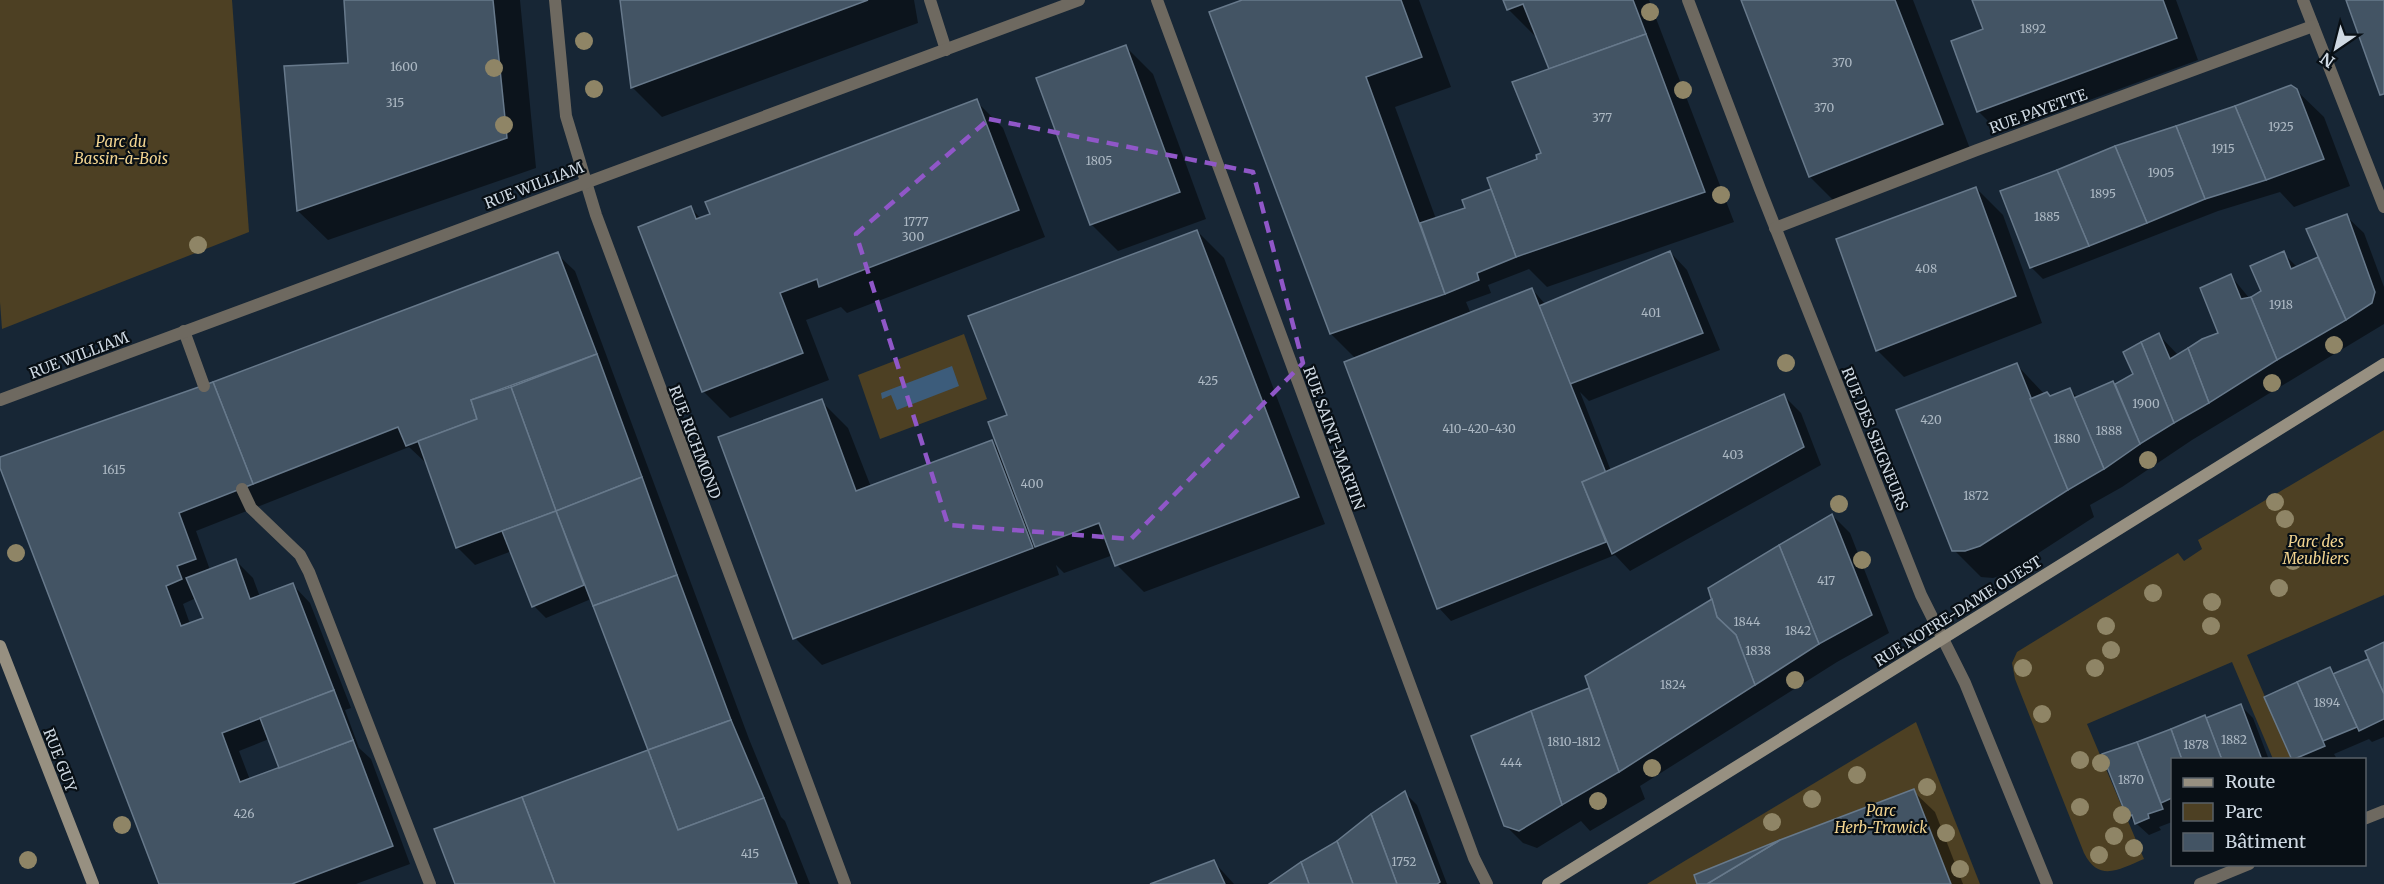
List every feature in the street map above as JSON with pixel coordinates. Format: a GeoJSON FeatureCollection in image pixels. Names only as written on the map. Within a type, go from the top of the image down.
{"type":"FeatureCollection","features":[{"type":"Feature","properties":{"kind":"main road","name":"RUE NOTRE-DAME OUEST"},"geometry":{"type":"LineString","coordinates":[[1548,884],[2384,364]]}},
{"type":"Feature","properties":{"kind":"main road","name":"RUE GUY"},"geometry":{"type":"LineString","coordinates":[[0,646],[93,884]]}},
{"type":"Feature","properties":{"kind":"street","name":"RUE RICHMOND"},"geometry":{"type":"LineString","coordinates":[[555,0],[566,116],[585,182],[615,271],[845,884]]}},
{"type":"Feature","properties":{"kind":"street"},"geometry":{"type":"LineString","coordinates":[[930,0],[946,50]]}},
{"type":"Feature","properties":{"kind":"street","name":"RUE WILLIAM"},"geometry":{"type":"LineString","coordinates":[[0,400],[1079,0]]}},
{"type":"Feature","properties":{"kind":"street","name":"RUE SAINT-MARTIN"},"geometry":{"type":"LineString","coordinates":[[1157,0],[1474,858],[1487,884]]}},
{"type":"Feature","properties":{"kind":"street","name":"RUE DES SEIGNEURS"},"geometry":{"type":"LineString","coordinates":[[1688,0],[1775,228],[1921,595],[1965,683],[2047,884]]}},
{"type":"Feature","properties":{"kind":"street"},"geometry":{"type":"LineString","coordinates":[[2302,0],[2384,207]]}},
{"type":"Feature","properties":{"kind":"street","name":"RUE PAYETTE"},"geometry":{"type":"LineString","coordinates":[[1775,228],[1977,150],[2313,26]]}},
{"type":"Feature","properties":{"kind":"street"},"geometry":{"type":"LineString","coordinates":[[184,331],[204,386]]}},
{"type":"Feature","properties":{"kind":"street"},"geometry":{"type":"LineString","coordinates":[[242,489],[251,508],[300,555],[309,572],[430,884]]}},
{"type":"Feature","properties":{"kind":"street"},"geometry":{"type":"LineString","coordinates":[[2366,818],[2384,811]]}},
{"type":"Feature","properties":{"kind":"street"},"geometry":{"type":"LineString","coordinates":[[2200,884],[2244,866]]}},
{"type":"Feature","properties":{"kind":"highlighted area"},"geometry":{"type":"Polygon","coordinates":[[[989,119],[1253,172],[1303,363],[1131,539],[948,525],[856,234],[989,119]]]}},
{"type":"Feature","properties":{"kind":"green space","name":"Parc du Bassin-à-Bois"},"geometry":{"type":"Polygon","coordinates":[[[0,0],[232,0],[249,232],[2,329],[0,302],[0,0]]]}},
{"type":"Feature","properties":{"kind":"green space"},"geometry":{"type":"Polygon","coordinates":[[[964,334],[987,399],[880,439],[858,375],[964,334]]]}},
{"type":"Feature","properties":{"kind":"green space","name":"Parc des Meubliers"},"geometry":{"type":"Polygon","coordinates":[[[2384,430],[2384,595],[2247,655],[2292,758],[2273,758],[2232,662],[2087,724],[2144,859],[2118,869],[2103,871],[2096,868],[2084,853],[2015,679],[2012,663],[2017,652],[2178,553],[2184,561],[2202,549],[2198,540],[2384,430]]]}},
{"type":"Feature","properties":{"kind":"green space","name":"Parc Herb-Trawick"},"geometry":{"type":"Polygon","coordinates":[[[1916,722],[1980,884],[1647,884],[1683,862],[1916,722]]]}},
{"type":"Feature","properties":{"kind":"water"},"geometry":{"type":"Polygon","coordinates":[[[952,366],[959,386],[897,410],[891,395],[882,399],[881,393],[952,366]]]}},
{"type":"Feature","properties":{"kind":"building"},"geometry":{"type":"Polygon","coordinates":[[[344,0],[493,0],[507,138],[297,211],[284,66],[348,63],[344,0]]]}},
{"type":"Feature","properties":{"kind":"building"},"geometry":{"type":"Polygon","coordinates":[[[620,0],[868,0],[631,88],[620,0]]]}},
{"type":"Feature","properties":{"kind":"building"},"geometry":{"type":"Polygon","coordinates":[[[1242,0],[1401,0],[1422,57],[1366,77],[1445,294],[1330,334],[1209,12],[1242,0]]]}},
{"type":"Feature","properties":{"kind":"building"},"geometry":{"type":"Polygon","coordinates":[[[1503,0],[1633,0],[1646,34],[1549,69],[1523,4],[1507,10],[1503,0]]]}},
{"type":"Feature","properties":{"kind":"building"},"geometry":{"type":"Polygon","coordinates":[[[1741,0],[1895,0],[1943,124],[1809,177],[1741,0]]]}},
{"type":"Feature","properties":{"kind":"building"},"geometry":{"type":"Polygon","coordinates":[[[1972,0],[2163,0],[2177,38],[1977,112],[1951,41],[1983,29],[1972,0]]]}},
{"type":"Feature","properties":{"kind":"building"},"geometry":{"type":"Polygon","coordinates":[[[2346,0],[2384,0],[2384,94],[2380,95],[2346,0]]]}},
{"type":"Feature","properties":{"kind":"building"},"geometry":{"type":"Polygon","coordinates":[[[1646,34],[1705,192],[1516,257],[1487,178],[1537,159],[1536,155],[1541,153],[1512,82],[1646,34]]]}},
{"type":"Feature","properties":{"kind":"building"},"geometry":{"type":"Polygon","coordinates":[[[1126,45],[1180,192],[1090,225],[1036,78],[1126,45]]]}},
{"type":"Feature","properties":{"kind":"building"},"geometry":{"type":"Polygon","coordinates":[[[2291,85],[2297,89],[2324,159],[2266,180],[2235,106],[2291,85]]]}},
{"type":"Feature","properties":{"kind":"building"},"geometry":{"type":"Polygon","coordinates":[[[977,99],[1019,210],[819,287],[817,279],[780,293],[803,353],[702,392],[638,227],[691,206],[696,219],[710,214],[705,202],[977,99]]]}},
{"type":"Feature","properties":{"kind":"building"},"geometry":{"type":"Polygon","coordinates":[[[2235,106],[2266,180],[2205,199],[2176,126],[2235,106]]]}},
{"type":"Feature","properties":{"kind":"building"},"geometry":{"type":"Polygon","coordinates":[[[2176,126],[2205,199],[2147,223],[2115,146],[2176,126]]]}},
{"type":"Feature","properties":{"kind":"building"},"geometry":{"type":"Polygon","coordinates":[[[2115,146],[2147,223],[2089,246],[2057,170],[2115,146]]]}},
{"type":"Feature","properties":{"kind":"building"},"geometry":{"type":"Polygon","coordinates":[[[2057,170],[2089,246],[2030,268],[2000,191],[2057,170]]]}},
{"type":"Feature","properties":{"kind":"building"},"geometry":{"type":"Polygon","coordinates":[[[1976,187],[2016,296],[1876,351],[1836,239],[1976,187]]]}},
{"type":"Feature","properties":{"kind":"building"},"geometry":{"type":"Polygon","coordinates":[[[1491,189],[1516,257],[1477,273],[1479,280],[1445,294],[1420,223],[1465,208],[1462,200],[1491,189]]]}},
{"type":"Feature","properties":{"kind":"building"},"geometry":{"type":"Polygon","coordinates":[[[2347,214],[2375,292],[2372,303],[2346,320],[2306,229],[2347,214]]]}},
{"type":"Feature","properties":{"kind":"building"},"geometry":{"type":"Polygon","coordinates":[[[1197,230],[1299,497],[1115,566],[1099,523],[1035,547],[988,422],[1007,415],[968,316],[1197,230]]]}},
{"type":"Feature","properties":{"kind":"building"},"geometry":{"type":"Polygon","coordinates":[[[1670,251],[1703,333],[1570,384],[1539,306],[1670,251]]]}},
{"type":"Feature","properties":{"kind":"building"},"geometry":{"type":"Polygon","coordinates":[[[2284,251],[2291,269],[2318,257],[2346,320],[2277,360],[2251,297],[2261,291],[2250,266],[2284,251]]]}},
{"type":"Feature","properties":{"kind":"building"},"geometry":{"type":"Polygon","coordinates":[[[558,252],[597,354],[471,400],[477,419],[406,446],[398,427],[253,484],[213,382],[558,252]]]}},
{"type":"Feature","properties":{"kind":"building"},"geometry":{"type":"Polygon","coordinates":[[[2231,274],[2241,299],[2251,297],[2277,360],[2209,403],[2188,348],[2218,333],[2200,288],[2231,274]]]}},
{"type":"Feature","properties":{"kind":"building"},"geometry":{"type":"Polygon","coordinates":[[[1532,288],[1606,473],[1582,482],[1606,542],[1437,609],[1344,362],[1532,288]]]}},
{"type":"Feature","properties":{"kind":"building"},"geometry":{"type":"Polygon","coordinates":[[[2159,333],[2170,359],[2188,348],[2209,403],[2174,423],[2141,342],[2159,333]]]}},
{"type":"Feature","properties":{"kind":"building"},"geometry":{"type":"Polygon","coordinates":[[[2141,342],[2174,423],[2140,444],[2115,384],[2133,374],[2123,352],[2141,342]]]}},
{"type":"Feature","properties":{"kind":"building"},"geometry":{"type":"Polygon","coordinates":[[[597,354],[642,477],[556,511],[511,387],[597,354]]]}},
{"type":"Feature","properties":{"kind":"building"},"geometry":{"type":"Polygon","coordinates":[[[2017,363],[2068,490],[1980,546],[1965,551],[1952,551],[1896,410],[2017,363]]]}},
{"type":"Feature","properties":{"kind":"building"},"geometry":{"type":"Polygon","coordinates":[[[2113,381],[2140,444],[2104,469],[2074,398],[2113,381]]]}},
{"type":"Feature","properties":{"kind":"building"},"geometry":{"type":"Polygon","coordinates":[[[213,382],[253,484],[179,513],[196,559],[177,566],[182,579],[166,586],[181,626],[203,618],[186,578],[236,559],[250,599],[293,583],[334,690],[222,733],[240,782],[353,740],[393,846],[292,884],[159,884],[0,468],[0,457],[213,382]]]}},
{"type":"Feature","properties":{"kind":"building"},"geometry":{"type":"Polygon","coordinates":[[[511,387],[556,511],[456,548],[418,441],[477,419],[471,400],[511,387]]]}},
{"type":"Feature","properties":{"kind":"building"},"geometry":{"type":"Polygon","coordinates":[[[2070,388],[2104,469],[2068,490],[2030,399],[2047,392],[2050,396],[2070,388]]]}},
{"type":"Feature","properties":{"kind":"building"},"geometry":{"type":"Polygon","coordinates":[[[1784,394],[1804,447],[1612,554],[1582,482],[1784,394]]]}},
{"type":"Feature","properties":{"kind":"building"},"geometry":{"type":"Polygon","coordinates":[[[822,399],[856,491],[992,440],[1033,548],[793,639],[718,437],[822,399]]]}},
{"type":"Feature","properties":{"kind":"building"},"geometry":{"type":"Polygon","coordinates":[[[642,477],[677,575],[593,606],[556,511],[642,477]]]}},
{"type":"Feature","properties":{"kind":"building"},"geometry":{"type":"Polygon","coordinates":[[[556,511],[584,585],[532,607],[502,531],[556,511]]]}},
{"type":"Feature","properties":{"kind":"building"},"geometry":{"type":"Polygon","coordinates":[[[1832,514],[1872,615],[1819,644],[1779,545],[1832,514]]]}},
{"type":"Feature","properties":{"kind":"building"},"geometry":{"type":"Polygon","coordinates":[[[1779,545],[1819,644],[1755,685],[1736,635],[1717,617],[1708,588],[1779,545]]]}},
{"type":"Feature","properties":{"kind":"building"},"geometry":{"type":"Polygon","coordinates":[[[677,575],[731,720],[648,750],[593,606],[677,575]]]}},
{"type":"Feature","properties":{"kind":"building"},"geometry":{"type":"Polygon","coordinates":[[[1712,599],[1717,617],[1736,635],[1755,685],[1619,772],[1585,676],[1712,599]]]}},
{"type":"Feature","properties":{"kind":"building"},"geometry":{"type":"Polygon","coordinates":[[[2384,642],[2384,694],[2365,651],[2384,642]]]}},
{"type":"Feature","properties":{"kind":"building"},"geometry":{"type":"Polygon","coordinates":[[[2368,659],[2384,694],[2384,719],[2359,731],[2333,674],[2368,659]]]}},
{"type":"Feature","properties":{"kind":"building"},"geometry":{"type":"Polygon","coordinates":[[[2330,667],[2357,727],[2323,741],[2297,682],[2330,667]]]}},
{"type":"Feature","properties":{"kind":"building"},"geometry":{"type":"Polygon","coordinates":[[[2297,682],[2325,746],[2297,758],[2291,758],[2264,697],[2297,682]]]}},
{"type":"Feature","properties":{"kind":"building"},"geometry":{"type":"Polygon","coordinates":[[[1589,688],[1619,772],[1562,805],[1531,711],[1589,688]]]}},
{"type":"Feature","properties":{"kind":"building"},"geometry":{"type":"Polygon","coordinates":[[[334,690],[353,740],[279,768],[260,718],[334,690]]]}},
{"type":"Feature","properties":{"kind":"building"},"geometry":{"type":"Polygon","coordinates":[[[2241,704],[2261,758],[2221,758],[2206,718],[2241,704]]]}},
{"type":"Feature","properties":{"kind":"building"},"geometry":{"type":"Polygon","coordinates":[[[1531,711],[1562,805],[1519,831],[1504,826],[1471,736],[1531,711]]]}},
{"type":"Feature","properties":{"kind":"building"},"geometry":{"type":"Polygon","coordinates":[[[2205,715],[2221,758],[2181,758],[2171,729],[2205,715]]]}},
{"type":"Feature","properties":{"kind":"building"},"geometry":{"type":"Polygon","coordinates":[[[731,720],[764,798],[678,830],[648,750],[731,720]]]}},
{"type":"Feature","properties":{"kind":"building"},"geometry":{"type":"Polygon","coordinates":[[[2171,729],[2181,758],[2171,758],[2171,798],[2161,803],[2137,742],[2171,729]]]}},
{"type":"Feature","properties":{"kind":"building"},"geometry":{"type":"Polygon","coordinates":[[[2137,742],[2163,809],[2148,814],[2149,818],[2135,824],[2132,815],[2127,817],[2102,754],[2137,742]]]}},
{"type":"Feature","properties":{"kind":"building"},"geometry":{"type":"Polygon","coordinates":[[[648,750],[678,830],[764,798],[797,884],[555,884],[522,797],[648,750]]]}},
{"type":"Feature","properties":{"kind":"building"},"geometry":{"type":"Polygon","coordinates":[[[1914,789],[1951,884],[1707,884],[1780,840],[1914,789]]]}},
{"type":"Feature","properties":{"kind":"building"},"geometry":{"type":"Polygon","coordinates":[[[1405,791],[1440,882],[1437,884],[1397,884],[1371,814],[1405,791]]]}},
{"type":"Feature","properties":{"kind":"building"},"geometry":{"type":"Polygon","coordinates":[[[522,797],[555,884],[455,884],[434,829],[522,797]]]}},
{"type":"Feature","properties":{"kind":"building"},"geometry":{"type":"Polygon","coordinates":[[[1371,814],[1397,884],[1353,884],[1337,841],[1371,814]]]}},
{"type":"Feature","properties":{"kind":"building"},"geometry":{"type":"Polygon","coordinates":[[[1780,840],[1707,884],[1697,884],[1694,875],[1780,840]]]}},
{"type":"Feature","properties":{"kind":"building"},"geometry":{"type":"Polygon","coordinates":[[[1337,841],[1353,884],[1309,884],[1301,862],[1337,841]]]}},
{"type":"Feature","properties":{"kind":"building"},"geometry":{"type":"Polygon","coordinates":[[[1214,860],[1225,884],[1150,884],[1214,860]]]}},
{"type":"Feature","properties":{"kind":"building"},"geometry":{"type":"Polygon","coordinates":[[[1301,862],[1309,884],[1269,884],[1301,862]]]}}]}
